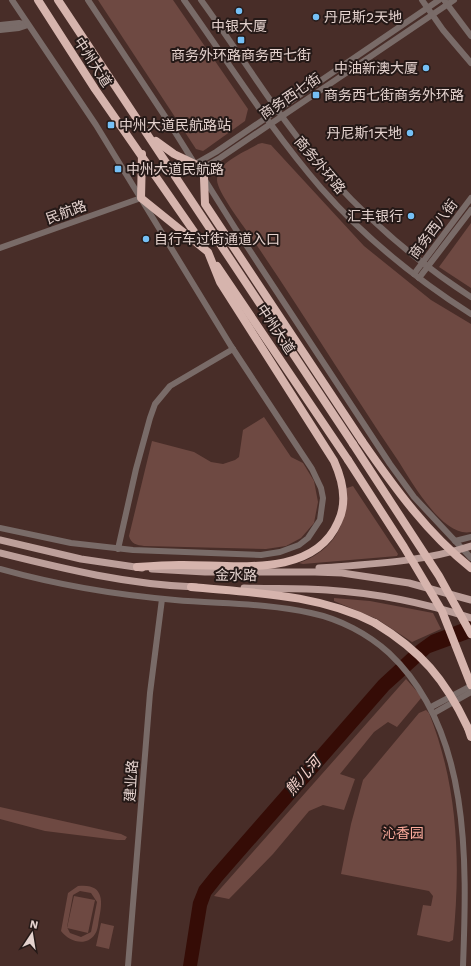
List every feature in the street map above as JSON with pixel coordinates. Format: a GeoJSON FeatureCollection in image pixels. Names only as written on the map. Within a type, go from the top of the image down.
{"type":"FeatureCollection","features":[{"type":"Feature","properties":{"kind":"highway","name":"中州大道"},"geometry":{"type":"LineString","coordinates":[[38,0],[95,89],[142,154],[348,460],[404,546],[442,611],[471,685]]}},
{"type":"Feature","properties":{"kind":"highway","name":"中州大道"},"geometry":{"type":"LineString","coordinates":[[58,0],[151,138],[439,576],[471,634]]}},
{"type":"Feature","properties":{"kind":"highway"},"geometry":{"type":"LineString","coordinates":[[151,138],[174,154],[197,167]]}},
{"type":"Feature","properties":{"kind":"highway"},"geometry":{"type":"LineString","coordinates":[[137,567],[178,565],[274,565],[308,555],[326,541],[337,526],[343,505],[341,480],[334,461],[220,282],[208,252],[141,198],[142,154]]}},
{"type":"Feature","properties":{"kind":"highway"},"geometry":{"type":"LineString","coordinates":[[204,178],[205,204],[362,441],[408,505],[439,539],[471,568]]}},
{"type":"Feature","properties":{"kind":"highway"},"geometry":{"type":"LineString","coordinates":[[191,587],[314,601],[346,610],[375,623],[400,640],[430,667],[452,696],[471,737]]}},
{"type":"Feature","properties":{"kind":"main road","name":"金水路"},"geometry":{"type":"LineString","coordinates":[[0,540],[67,556],[137,567],[205,572],[328,572],[380,578],[409,583],[471,600]]}},
{"type":"Feature","properties":{"kind":"main road"},"geometry":{"type":"LineString","coordinates":[[282,572],[404,561],[443,555],[471,546]]}},
{"type":"Feature","properties":{"kind":"main road","name":"金水路"},"geometry":{"type":"LineString","coordinates":[[0,553],[81,572],[128,580],[191,587],[305,589],[351,592],[431,606],[470,618]]}},
{"type":"Feature","properties":{"kind":"street"},"geometry":{"type":"LineString","coordinates":[[0,528],[71,543],[118,549],[261,554],[286,551],[299,545],[315,530],[323,510],[321,488],[312,469],[233,349],[96,125],[12,0]]}},
{"type":"Feature","properties":{"kind":"street"},"geometry":{"type":"LineString","coordinates":[[88,0],[390,464],[414,497],[471,558]]}},
{"type":"Feature","properties":{"kind":"street","name":"商务外环路"},"geometry":{"type":"LineString","coordinates":[[184,0],[296,158],[335,202],[380,246],[419,278],[471,314]]}},
{"type":"Feature","properties":{"kind":"street","name":"商务外环路"},"geometry":{"type":"LineString","coordinates":[[202,0],[278,109],[332,179],[373,220],[422,262],[471,297]]}},
{"type":"Feature","properties":{"kind":"street"},"geometry":{"type":"LineString","coordinates":[[422,0],[471,63]]}},
{"type":"Feature","properties":{"kind":"street","name":"商务西七街"},"geometry":{"type":"LineString","coordinates":[[197,167],[266,117],[439,0]]}},
{"type":"Feature","properties":{"kind":"street","name":"商务西七街"},"geometry":{"type":"LineString","coordinates":[[197,167],[271,123],[432,14],[445,2],[454,0]]}},
{"type":"Feature","properties":{"kind":"street"},"geometry":{"type":"LineString","coordinates":[[445,2],[471,36]]}},
{"type":"Feature","properties":{"kind":"street"},"geometry":{"type":"LineString","coordinates":[[0,25],[19,23],[28,25]]}},
{"type":"Feature","properties":{"kind":"street"},"geometry":{"type":"LineString","coordinates":[[0,30],[19,28],[28,25]]}},
{"type":"Feature","properties":{"kind":"street","name":"民航路"},"geometry":{"type":"LineString","coordinates":[[0,248],[141,198]]}},
{"type":"Feature","properties":{"kind":"street","name":"商务西八街"},"geometry":{"type":"LineString","coordinates":[[414,274],[471,198]]}},
{"type":"Feature","properties":{"kind":"street","name":"商务西八街"},"geometry":{"type":"LineString","coordinates":[[419,278],[471,210]]}},
{"type":"Feature","properties":{"kind":"street"},"geometry":{"type":"LineString","coordinates":[[118,549],[136,469],[150,418],[156,404],[170,386],[233,349]]}},
{"type":"Feature","properties":{"kind":"street"},"geometry":{"type":"LineString","coordinates":[[455,541],[471,537]]}},
{"type":"Feature","properties":{"kind":"street"},"geometry":{"type":"LineString","coordinates":[[0,569],[82,588],[162,599],[282,608],[312,613],[340,622],[378,644],[398,662],[419,686],[434,709],[449,741],[462,816],[466,878],[462,966]]}},
{"type":"Feature","properties":{"kind":"street","name":"建业路"},"geometry":{"type":"LineString","coordinates":[[128,966],[150,693],[162,599]]}},
{"type":"Feature","properties":{"kind":"street"},"geometry":{"type":"LineString","coordinates":[[434,709],[471,685]]}},
{"type":"Feature","properties":{"kind":"street"},"geometry":{"type":"LineString","coordinates":[[434,709],[471,692]]}},
{"type":"Feature","properties":{"kind":"green space"},"geometry":{"type":"Polygon","coordinates":[[[98,0],[173,0],[248,109],[245,121],[203,151],[196,149],[98,0]]]}},
{"type":"Feature","properties":{"kind":"green space"},"geometry":{"type":"Polygon","coordinates":[[[262,143],[271,145],[364,246],[431,300],[471,324],[471,532],[460,531],[449,526],[428,506],[221,192],[217,180],[218,174],[222,168],[233,158],[262,143]]]}},
{"type":"Feature","properties":{"kind":"green space"},"geometry":{"type":"Polygon","coordinates":[[[471,223],[471,288],[439,267],[471,223]]]}},
{"type":"Feature","properties":{"kind":"green space"},"geometry":{"type":"Polygon","coordinates":[[[264,417],[291,457],[303,463],[314,481],[318,502],[314,523],[301,538],[286,546],[266,549],[144,546],[137,545],[131,541],[129,536],[152,441],[194,452],[211,462],[223,464],[239,457],[243,430],[264,417]]]}},
{"type":"Feature","properties":{"kind":"green space"},"geometry":{"type":"Polygon","coordinates":[[[353,486],[398,554],[397,556],[303,564],[299,563],[322,551],[330,543],[341,524],[345,513],[347,488],[353,486]]]}},
{"type":"Feature","properties":{"kind":"green space"},"geometry":{"type":"Polygon","coordinates":[[[334,598],[370,601],[433,613],[441,629],[412,642],[377,619],[334,601],[334,598]]]}},
{"type":"Feature","properties":{"kind":"green space"},"geometry":{"type":"Polygon","coordinates":[[[406,679],[422,697],[397,727],[388,722],[374,732],[340,774],[355,779],[344,810],[323,805],[309,811],[273,854],[229,899],[214,896],[406,679]]]}},
{"type":"Feature","properties":{"kind":"green space","name":"沁香园"},"geometry":{"type":"Polygon","coordinates":[[[426,710],[429,713],[439,741],[446,768],[455,825],[457,882],[453,940],[449,942],[417,935],[423,905],[431,906],[433,896],[429,891],[341,874],[351,824],[363,780],[419,713],[426,710]]]}},
{"type":"Feature","properties":{"kind":"green space"},"geometry":{"type":"Polygon","coordinates":[[[0,807],[121,834],[127,837],[125,840],[117,840],[45,831],[0,819],[0,807]]]}},
{"type":"Feature","properties":{"kind":"green space"},"geometry":{"type":"Polygon","coordinates":[[[78,886],[87,886],[93,887],[100,895],[101,906],[97,929],[92,938],[87,941],[78,942],[64,935],[61,931],[68,893],[78,886]],[[80,891],[73,895],[67,927],[70,933],[81,937],[91,932],[97,902],[91,893],[80,891]]]}},
{"type":"Feature","properties":{"kind":"green space"},"geometry":{"type":"Polygon","coordinates":[[[74,896],[95,900],[88,933],[67,928],[74,896]]]}},
{"type":"Feature","properties":{"kind":"green space"},"geometry":{"type":"Polygon","coordinates":[[[101,923],[114,926],[109,949],[96,946],[101,923]]]}},
{"type":"Feature","properties":{"kind":"water","name":"熊儿河"},"geometry":{"type":"Polygon","coordinates":[[[471,620],[471,638],[430,653],[389,690],[222,881],[211,895],[207,906],[197,966],[183,966],[193,902],[199,887],[211,872],[379,680],[417,645],[431,635],[471,620]]]}},
{"type":"Feature","properties":{"kind":"place","name":"中银大厦"},"geometry":{"type":"Point","coordinates":[239,11]}},
{"type":"Feature","properties":{"kind":"place","name":"丹尼斯2天地"},"geometry":{"type":"Point","coordinates":[316,17]}},
{"type":"Feature","properties":{"kind":"place","name":"商务外环路商务西七街"},"geometry":{"type":"Point","coordinates":[241,40]}},
{"type":"Feature","properties":{"kind":"place","name":"中油新澳大厦"},"geometry":{"type":"Point","coordinates":[426,68]}},
{"type":"Feature","properties":{"kind":"place","name":"商务西七街商务外环路"},"geometry":{"type":"Point","coordinates":[316,95]}},
{"type":"Feature","properties":{"kind":"place","name":"中州大道民航路站"},"geometry":{"type":"Point","coordinates":[111,125]}},
{"type":"Feature","properties":{"kind":"place","name":"丹尼斯1天地"},"geometry":{"type":"Point","coordinates":[410,133]}},
{"type":"Feature","properties":{"kind":"place","name":"中州大道民航路"},"geometry":{"type":"Point","coordinates":[118,169]}},
{"type":"Feature","properties":{"kind":"place","name":"汇丰银行"},"geometry":{"type":"Point","coordinates":[411,216]}},
{"type":"Feature","properties":{"kind":"place","name":"自行车过街通道入口"},"geometry":{"type":"Point","coordinates":[146,239]}}]}
